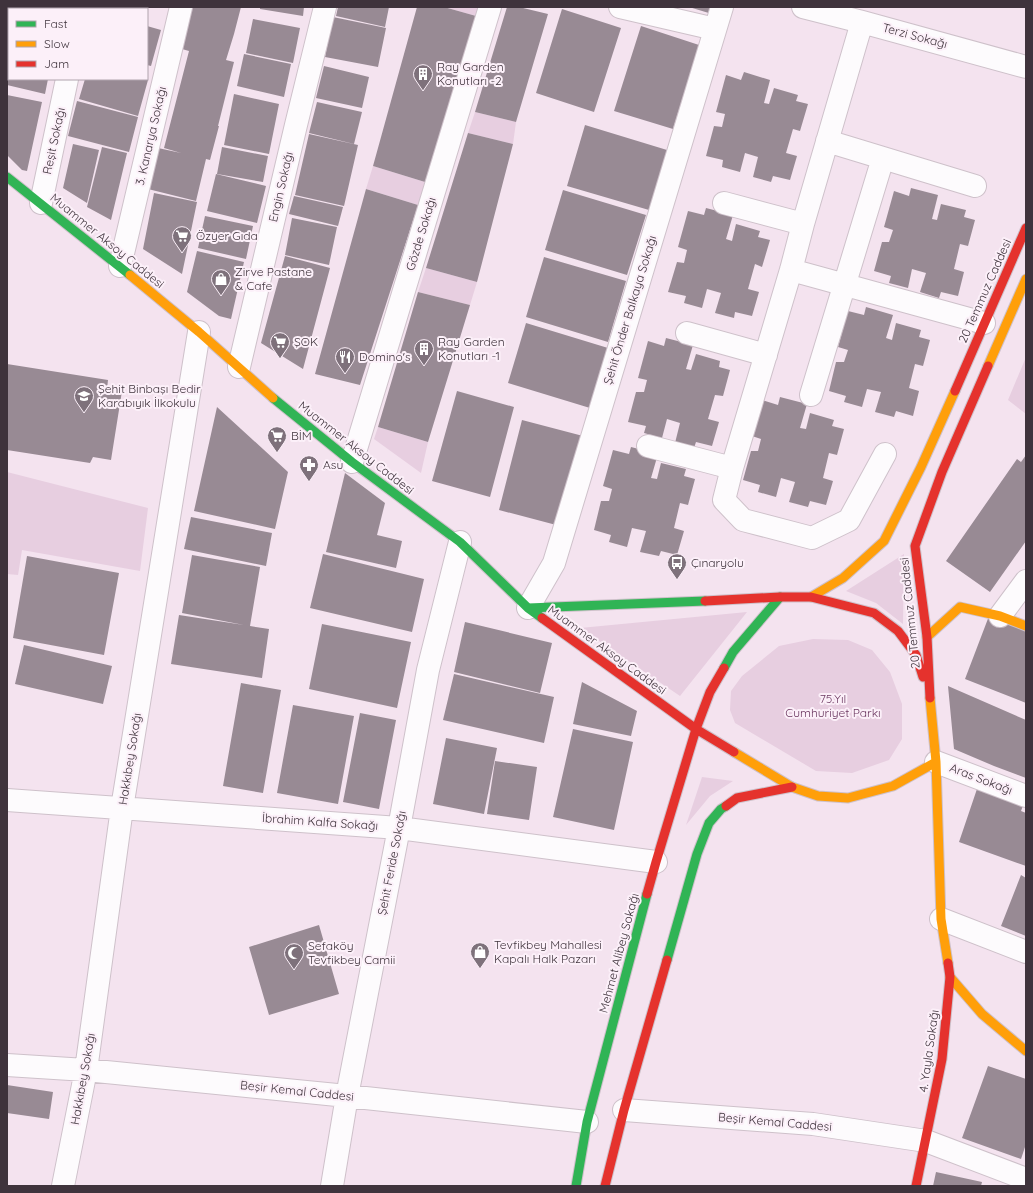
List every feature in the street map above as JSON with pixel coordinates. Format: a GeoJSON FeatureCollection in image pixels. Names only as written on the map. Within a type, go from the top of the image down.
{"type":"FeatureCollection","features":[{"type":"Feature","properties":{"kind":"main road","name":"Muammer Aksoy Caddesi"},"geometry":{"type":"LineString","coordinates":[[7,177],[120,266],[200,332],[275,399],[352,462],[460,542],[528,608],[696,729],[792,787],[818,796],[848,798],[893,786],[936,762]]}},
{"type":"Feature","properties":{"kind":"main road","name":"20 Temmuz Caddesi"},"geometry":{"type":"LineString","coordinates":[[811,597],[842,578],[884,541],[921,467],[1026,228]]}},
{"type":"Feature","properties":{"kind":"main road","name":"20 Temmuz Caddesi"},"geometry":{"type":"LineString","coordinates":[[941,919],[936,762],[930,696],[927,637],[915,546],[942,472],[1026,279]]}},
{"type":"Feature","properties":{"kind":"main road"},"geometry":{"type":"LineString","coordinates":[[528,608],[780,597],[811,597],[874,613],[898,631],[916,655],[930,696]]}},
{"type":"Feature","properties":{"kind":"main road","name":"Mehmet Alibey Sokağı"},"geometry":{"type":"LineString","coordinates":[[576,1186],[587,1122],[656,862],[696,729],[710,692],[733,652],[780,597]]}},
{"type":"Feature","properties":{"kind":"main road"},"geometry":{"type":"LineString","coordinates":[[927,637],[960,607],[1000,616],[1026,626]]}},
{"type":"Feature","properties":{"kind":"main road"},"geometry":{"type":"LineString","coordinates":[[605,1186],[624,1110],[697,854],[709,823],[721,809],[737,798],[792,787]]}},
{"type":"Feature","properties":{"kind":"main road","name":"4. Yayla Sokağı"},"geometry":{"type":"LineString","coordinates":[[916,1186],[942,1059],[950,977],[941,919]]}},
{"type":"Feature","properties":{"kind":"main road"},"geometry":{"type":"LineString","coordinates":[[950,977],[982,1014],[1026,1051]]}},
{"type":"Feature","properties":{"kind":"street","name":"3. Kanarya Sokağı"},"geometry":{"type":"LineString","coordinates":[[120,266],[181,7]]}},
{"type":"Feature","properties":{"kind":"street","name":"Engin Sokağı"},"geometry":{"type":"LineString","coordinates":[[239,367],[296,125],[326,7]]}},
{"type":"Feature","properties":{"kind":"street","name":"Gözde Sokağı"},"geometry":{"type":"LineString","coordinates":[[352,462],[490,7]]}},
{"type":"Feature","properties":{"kind":"street"},"geometry":{"type":"LineString","coordinates":[[620,7],[715,28]]}},
{"type":"Feature","properties":{"kind":"street","name":"Şehit Önder Balkaya Sokağı"},"geometry":{"type":"LineString","coordinates":[[528,608],[554,563],[722,7]]}},
{"type":"Feature","properties":{"kind":"street","name":"Terzi Sokağı"},"geometry":{"type":"LineString","coordinates":[[803,7],[1026,67]]}},
{"type":"Feature","properties":{"kind":"street"},"geometry":{"type":"LineString","coordinates":[[862,22],[724,500],[743,520],[812,538],[848,520],[885,454]]}},
{"type":"Feature","properties":{"kind":"street","name":"Reşit Sokağı"},"geometry":{"type":"LineString","coordinates":[[41,203],[67,80]]}},
{"type":"Feature","properties":{"kind":"street"},"geometry":{"type":"LineString","coordinates":[[828,141],[975,186]]}},
{"type":"Feature","properties":{"kind":"street"},"geometry":{"type":"LineString","coordinates":[[811,395],[883,158]]}},
{"type":"Feature","properties":{"kind":"street"},"geometry":{"type":"LineString","coordinates":[[724,203],[803,224]]}},
{"type":"Feature","properties":{"kind":"street"},"geometry":{"type":"LineString","coordinates":[[791,270],[844,286],[984,323]]}},
{"type":"Feature","properties":{"kind":"street","name":"Hakkıbey Sokağı"},"geometry":{"type":"LineString","coordinates":[[63,1186],[86,1070],[122,808],[200,332]]}},
{"type":"Feature","properties":{"kind":"street"},"geometry":{"type":"LineString","coordinates":[[687,333],[766,355]]}},
{"type":"Feature","properties":{"kind":"street"},"geometry":{"type":"LineString","coordinates":[[648,446],[732,468]]}},
{"type":"Feature","properties":{"kind":"street","name":"Şehit Feride Sokağı"},"geometry":{"type":"LineString","coordinates":[[332,1186],[347,1096],[428,670],[460,542]]}},
{"type":"Feature","properties":{"kind":"street"},"geometry":{"type":"LineString","coordinates":[[1000,616],[1026,581]]}},
{"type":"Feature","properties":{"kind":"street","name":"Aras Sokağı"},"geometry":{"type":"LineString","coordinates":[[936,762],[1026,796]]}},
{"type":"Feature","properties":{"kind":"street","name":"İbrahim Kalfa Sokağı"},"geometry":{"type":"LineString","coordinates":[[7,800],[399,828],[656,862]]}},
{"type":"Feature","properties":{"kind":"street"},"geometry":{"type":"LineString","coordinates":[[941,919],[1026,952]]}},
{"type":"Feature","properties":{"kind":"street","name":"Beşir Kemal Caddesi"},"geometry":{"type":"LineString","coordinates":[[7,1065],[86,1070],[587,1122]]}},
{"type":"Feature","properties":{"kind":"street","name":"Beşir Kemal Caddesi"},"geometry":{"type":"LineString","coordinates":[[624,1110],[813,1124],[926,1141],[1026,1179]]}},
{"type":"Feature","properties":{"kind":"green space"},"geometry":{"type":"Polygon","coordinates":[[[444,7],[478,7],[476,16],[444,7]]]}},
{"type":"Feature","properties":{"kind":"green space"},"geometry":{"type":"Polygon","coordinates":[[[475,112],[516,122],[513,144],[468,133],[475,112]]]}},
{"type":"Feature","properties":{"kind":"green space"},"geometry":{"type":"Polygon","coordinates":[[[373,166],[425,182],[418,205],[366,189],[373,166]]]}},
{"type":"Feature","properties":{"kind":"green space"},"geometry":{"type":"Polygon","coordinates":[[[426,268],[477,282],[470,305],[418,292],[426,268]]]}},
{"type":"Feature","properties":{"kind":"green space"},"geometry":{"type":"Polygon","coordinates":[[[1026,357],[1026,414],[1008,400],[1026,357]]]}},
{"type":"Feature","properties":{"kind":"green space"},"geometry":{"type":"Polygon","coordinates":[[[378,427],[428,442],[421,473],[374,439],[378,427]]]}},
{"type":"Feature","properties":{"kind":"green space"},"geometry":{"type":"Polygon","coordinates":[[[7,472],[148,508],[140,571],[22,550],[18,575],[7,574],[7,472]]]}},
{"type":"Feature","properties":{"kind":"green space"},"geometry":{"type":"Polygon","coordinates":[[[904,554],[903,624],[876,603],[846,591],[904,554]]]}},
{"type":"Feature","properties":{"kind":"green space"},"geometry":{"type":"Polygon","coordinates":[[[747,612],[680,696],[580,628],[747,612]]]}},
{"type":"Feature","properties":{"kind":"green space","name":"75.Yıl Cumhuriyet Parkı"},"geometry":{"type":"Polygon","coordinates":[[[813,639],[848,640],[872,650],[890,672],[902,704],[902,739],[889,760],[852,773],[816,771],[735,723],[730,710],[731,691],[742,676],[779,646],[813,639]]]}},
{"type":"Feature","properties":{"kind":"green space"},"geometry":{"type":"Polygon","coordinates":[[[702,777],[733,781],[710,796],[686,825],[702,777]]]}},
{"type":"Feature","properties":{"kind":"building"},"geometry":{"type":"Polygon","coordinates":[[[8,7],[63,7],[8,8],[7,13],[8,7]]]}},
{"type":"Feature","properties":{"kind":"building"},"geometry":{"type":"Polygon","coordinates":[[[192,7],[241,7],[226,60],[234,62],[210,160],[206,159],[196,201],[148,189],[158,148],[181,153],[164,148],[189,51],[182,49],[192,7]]]}},
{"type":"Feature","properties":{"kind":"building"},"geometry":{"type":"Polygon","coordinates":[[[260,7],[304,7],[303,16],[260,9],[260,7]]]}},
{"type":"Feature","properties":{"kind":"building"},"geometry":{"type":"Polygon","coordinates":[[[338,7],[389,7],[385,27],[336,16],[338,7]]]}},
{"type":"Feature","properties":{"kind":"building","name":"Ray Garden Konutları -2"},"geometry":{"type":"Polygon","coordinates":[[[417,7],[444,7],[476,16],[425,182],[373,166],[417,7]]]}},
{"type":"Feature","properties":{"kind":"building"},"geometry":{"type":"Polygon","coordinates":[[[507,7],[519,7],[548,14],[516,122],[475,112],[507,7]]]}},
{"type":"Feature","properties":{"kind":"building"},"geometry":{"type":"Polygon","coordinates":[[[689,7],[714,7],[712,14],[689,7]]]}},
{"type":"Feature","properties":{"kind":"building"},"geometry":{"type":"Polygon","coordinates":[[[562,9],[621,28],[594,112],[536,93],[562,9]]]}},
{"type":"Feature","properties":{"kind":"building"},"geometry":{"type":"Polygon","coordinates":[[[7,15],[8,15],[8,47],[7,15]]]}},
{"type":"Feature","properties":{"kind":"building"},"geometry":{"type":"Polygon","coordinates":[[[333,17],[386,28],[378,67],[325,57],[333,17]]]}},
{"type":"Feature","properties":{"kind":"building"},"geometry":{"type":"Polygon","coordinates":[[[253,19],[300,28],[293,63],[246,53],[253,19]]]}},
{"type":"Feature","properties":{"kind":"building"},"geometry":{"type":"Polygon","coordinates":[[[148,26],[161,30],[151,66],[148,65],[148,26]]]}},
{"type":"Feature","properties":{"kind":"building"},"geometry":{"type":"Polygon","coordinates":[[[641,26],[699,45],[673,129],[614,111],[641,26]]]}},
{"type":"Feature","properties":{"kind":"building"},"geometry":{"type":"Polygon","coordinates":[[[7,49],[8,80],[48,80],[45,94],[7,85],[7,49]]]}},
{"type":"Feature","properties":{"kind":"building"},"geometry":{"type":"Polygon","coordinates":[[[244,54],[291,64],[284,97],[237,86],[244,54]]]}},
{"type":"Feature","properties":{"kind":"building"},"geometry":{"type":"Polygon","coordinates":[[[324,66],[369,77],[362,108],[316,98],[324,66]]]}},
{"type":"Feature","properties":{"kind":"building"},"geometry":{"type":"Polygon","coordinates":[[[744,72],[770,80],[764,103],[769,104],[774,88],[798,95],[796,101],[808,104],[800,131],[793,129],[786,153],[797,156],[790,180],[773,176],[771,182],[753,177],[758,157],[745,153],[740,172],[722,167],[723,160],[706,156],[714,126],[722,127],[725,114],[716,112],[726,75],[741,80],[744,72]]]}},
{"type":"Feature","properties":{"kind":"building"},"geometry":{"type":"Polygon","coordinates":[[[85,80],[148,80],[138,116],[79,99],[85,80]]]}},
{"type":"Feature","properties":{"kind":"building"},"geometry":{"type":"Polygon","coordinates":[[[234,94],[279,104],[269,154],[224,145],[234,94]]]}},
{"type":"Feature","properties":{"kind":"building"},"geometry":{"type":"Polygon","coordinates":[[[7,95],[42,102],[27,171],[22,170],[7,155],[7,95]]]}},
{"type":"Feature","properties":{"kind":"building"},"geometry":{"type":"Polygon","coordinates":[[[77,101],[138,117],[129,152],[68,136],[77,101]]]}},
{"type":"Feature","properties":{"kind":"building"},"geometry":{"type":"Polygon","coordinates":[[[317,102],[362,112],[354,144],[309,133],[317,102]]]}},
{"type":"Feature","properties":{"kind":"building"},"geometry":{"type":"Polygon","coordinates":[[[585,125],[667,150],[649,210],[567,186],[585,125]]]}},
{"type":"Feature","properties":{"kind":"building"},"geometry":{"type":"Polygon","coordinates":[[[468,133],[513,144],[477,282],[426,268],[468,133]]]}},
{"type":"Feature","properties":{"kind":"building"},"geometry":{"type":"Polygon","coordinates":[[[309,134],[358,145],[344,206],[295,195],[309,134]]]}},
{"type":"Feature","properties":{"kind":"building"},"geometry":{"type":"Polygon","coordinates":[[[73,144],[99,150],[87,203],[63,188],[73,144]]]}},
{"type":"Feature","properties":{"kind":"building"},"geometry":{"type":"Polygon","coordinates":[[[102,147],[127,153],[111,220],[87,207],[102,147]]]}},
{"type":"Feature","properties":{"kind":"building"},"geometry":{"type":"Polygon","coordinates":[[[222,147],[268,156],[263,182],[217,174],[222,147]]]}},
{"type":"Feature","properties":{"kind":"building"},"geometry":{"type":"Polygon","coordinates":[[[216,174],[266,186],[257,223],[207,211],[216,174]]]}},
{"type":"Feature","properties":{"kind":"building"},"geometry":{"type":"Polygon","coordinates":[[[911,188],[938,195],[932,219],[937,220],[941,204],[966,210],[964,217],[975,220],[968,246],[960,244],[954,269],[964,272],[958,296],[941,292],[939,298],[920,292],[926,273],[912,269],[908,288],[889,283],[891,276],[874,271],[882,242],[889,242],[893,230],[884,227],[894,191],[909,196],[911,188]]]}},
{"type":"Feature","properties":{"kind":"building"},"geometry":{"type":"Polygon","coordinates":[[[366,189],[418,205],[360,385],[315,374],[366,189]]]}},
{"type":"Feature","properties":{"kind":"building"},"geometry":{"type":"Polygon","coordinates":[[[563,190],[646,215],[627,275],[545,250],[563,190]]]}},
{"type":"Feature","properties":{"kind":"building"},"geometry":{"type":"Polygon","coordinates":[[[154,193],[197,202],[182,274],[143,249],[154,193]]]}},
{"type":"Feature","properties":{"kind":"building"},"geometry":{"type":"Polygon","coordinates":[[[294,196],[343,207],[338,226],[289,214],[294,196]]]}},
{"type":"Feature","properties":{"kind":"building"},"geometry":{"type":"Polygon","coordinates":[[[706,208],[733,215],[726,239],[732,241],[736,224],[760,231],[758,237],[770,240],[762,267],[755,264],[748,289],[759,292],[752,316],[735,312],[734,318],[715,313],[721,293],[707,289],[702,308],[684,303],[686,296],[668,292],[677,262],[684,263],[687,250],[678,247],[688,211],[704,215],[706,208]]]}},
{"type":"Feature","properties":{"kind":"building"},"geometry":{"type":"Polygon","coordinates":[[[205,216],[253,226],[246,259],[198,248],[205,216]]]}},
{"type":"Feature","properties":{"kind":"building"},"geometry":{"type":"Polygon","coordinates":[[[292,218],[337,227],[329,265],[285,255],[292,218]]]}},
{"type":"Feature","properties":{"kind":"building"},"geometry":{"type":"Polygon","coordinates":[[[197,251],[244,262],[231,319],[219,316],[187,292],[197,251]]]}},
{"type":"Feature","properties":{"kind":"building"},"geometry":{"type":"Polygon","coordinates":[[[285,256],[330,268],[303,369],[261,343],[285,256]]]}},
{"type":"Feature","properties":{"kind":"building"},"geometry":{"type":"Polygon","coordinates":[[[544,257],[626,281],[608,342],[526,317],[544,257]]]}},
{"type":"Feature","properties":{"kind":"building","name":"Ray Garden Konutları -1"},"geometry":{"type":"Polygon","coordinates":[[[418,292],[470,305],[428,442],[378,427],[418,292]]]}},
{"type":"Feature","properties":{"kind":"building"},"geometry":{"type":"Polygon","coordinates":[[[866,307],[893,315],[886,338],[892,340],[896,323],[921,330],[919,337],[930,340],[923,366],[915,364],[909,388],[919,391],[913,416],[896,411],[894,417],[875,412],[881,392],[867,389],[862,407],[844,402],[846,396],[829,391],[836,362],[844,362],[848,350],[838,347],[848,311],[864,315],[866,307]]]}},
{"type":"Feature","properties":{"kind":"building"},"geometry":{"type":"Polygon","coordinates":[[[526,323],[608,348],[590,408],[508,383],[526,323]]]}},
{"type":"Feature","properties":{"kind":"building"},"geometry":{"type":"Polygon","coordinates":[[[666,338],[693,345],[686,369],[691,370],[696,354],[720,361],[719,367],[730,370],[723,396],[715,395],[708,419],[719,422],[712,446],[696,442],[694,448],[675,443],[680,423],[667,419],[662,438],[644,433],[646,426],[628,422],[636,392],[644,392],[647,380],[638,378],[648,341],[664,346],[666,338]]]}},
{"type":"Feature","properties":{"kind":"building","name":"Şehit Binbaşı Bedir Karabıyık İlkokulu"},"geometry":{"type":"Polygon","coordinates":[[[7,364],[108,380],[107,389],[122,391],[111,460],[93,457],[90,463],[7,450],[7,364]]]}},
{"type":"Feature","properties":{"kind":"building"},"geometry":{"type":"Polygon","coordinates":[[[457,391],[514,407],[490,497],[432,481],[457,391]]]}},
{"type":"Feature","properties":{"kind":"building"},"geometry":{"type":"Polygon","coordinates":[[[780,397],[807,404],[800,428],[806,429],[810,413],[834,420],[832,426],[844,429],[837,455],[829,453],[823,478],[833,481],[826,505],[810,501],[808,507],[789,502],[795,482],[781,478],[776,497],[758,492],[760,485],[743,480],[751,451],[758,451],[761,439],[752,436],[762,400],[778,405],[780,397]]]}},
{"type":"Feature","properties":{"kind":"building"},"geometry":{"type":"Polygon","coordinates":[[[217,407],[288,472],[275,529],[194,511],[217,407]]]}},
{"type":"Feature","properties":{"kind":"building"},"geometry":{"type":"Polygon","coordinates":[[[522,420],[583,436],[560,526],[499,510],[522,420]]]}},
{"type":"Feature","properties":{"kind":"building"},"geometry":{"type":"Polygon","coordinates":[[[631,447],[658,454],[651,478],[657,479],[661,463],[686,469],[684,476],[695,479],[688,505],[680,503],[674,528],[684,531],[677,555],[661,551],[659,556],[640,552],[646,531],[632,528],[627,547],[609,542],[611,535],[594,530],[601,501],[609,501],[612,489],[603,486],[613,450],[629,454],[631,447]]]}},
{"type":"Feature","properties":{"kind":"building"},"geometry":{"type":"Polygon","coordinates":[[[1026,455],[1026,541],[990,592],[946,561],[1017,459],[1021,462],[1026,455]]]}},
{"type":"Feature","properties":{"kind":"building"},"geometry":{"type":"Polygon","coordinates":[[[345,473],[385,503],[377,535],[402,541],[396,568],[326,552],[345,473]]]}},
{"type":"Feature","properties":{"kind":"building"},"geometry":{"type":"Polygon","coordinates":[[[191,517],[272,533],[266,566],[184,549],[191,517]]]}},
{"type":"Feature","properties":{"kind":"building"},"geometry":{"type":"Polygon","coordinates":[[[323,554],[424,579],[412,632],[310,608],[323,554]]]}},
{"type":"Feature","properties":{"kind":"building"},"geometry":{"type":"Polygon","coordinates":[[[192,555],[260,567],[250,626],[269,629],[262,678],[171,664],[179,615],[244,625],[182,613],[192,555]]]}},
{"type":"Feature","properties":{"kind":"building"},"geometry":{"type":"Polygon","coordinates":[[[27,556],[119,573],[104,655],[13,638],[27,556]]]}},
{"type":"Feature","properties":{"kind":"building"},"geometry":{"type":"Polygon","coordinates":[[[989,616],[1026,631],[1026,703],[965,679],[989,616]]]}},
{"type":"Feature","properties":{"kind":"building"},"geometry":{"type":"Polygon","coordinates":[[[465,622],[552,643],[540,693],[454,672],[465,622]]]}},
{"type":"Feature","properties":{"kind":"building"},"geometry":{"type":"Polygon","coordinates":[[[322,624],[411,642],[397,708],[309,689],[322,624]]]}},
{"type":"Feature","properties":{"kind":"building"},"geometry":{"type":"Polygon","coordinates":[[[24,645],[112,666],[103,704],[15,684],[24,645]]]}},
{"type":"Feature","properties":{"kind":"building"},"geometry":{"type":"Polygon","coordinates":[[[454,674],[554,697],[544,743],[443,720],[454,674]]]}},
{"type":"Feature","properties":{"kind":"building"},"geometry":{"type":"Polygon","coordinates":[[[582,682],[637,711],[631,736],[573,724],[582,682]]]}},
{"type":"Feature","properties":{"kind":"building"},"geometry":{"type":"Polygon","coordinates":[[[241,683],[281,690],[263,793],[223,786],[241,683]]]}},
{"type":"Feature","properties":{"kind":"building"},"geometry":{"type":"Polygon","coordinates":[[[948,686],[1026,720],[1026,778],[954,749],[948,686]]]}},
{"type":"Feature","properties":{"kind":"building"},"geometry":{"type":"Polygon","coordinates":[[[293,705],[354,716],[338,804],[277,793],[293,705]]]}},
{"type":"Feature","properties":{"kind":"building"},"geometry":{"type":"Polygon","coordinates":[[[360,713],[396,720],[379,809],[343,802],[360,713]]]}},
{"type":"Feature","properties":{"kind":"building"},"geometry":{"type":"Polygon","coordinates":[[[573,729],[633,742],[614,830],[553,817],[573,729]]]}},
{"type":"Feature","properties":{"kind":"building"},"geometry":{"type":"Polygon","coordinates":[[[446,738],[497,748],[484,814],[433,804],[446,738]]]}},
{"type":"Feature","properties":{"kind":"building"},"geometry":{"type":"Polygon","coordinates":[[[495,761],[537,767],[529,820],[487,814],[495,761]]]}},
{"type":"Feature","properties":{"kind":"building"},"geometry":{"type":"Polygon","coordinates":[[[978,786],[1024,803],[1021,811],[1026,813],[1026,866],[959,842],[978,786]]]}},
{"type":"Feature","properties":{"kind":"building"},"geometry":{"type":"Polygon","coordinates":[[[1021,875],[1026,878],[1026,936],[1001,926],[1021,875]]]}},
{"type":"Feature","properties":{"kind":"building","name":"Sefaköy Tevfikbey Camii"},"geometry":{"type":"Polygon","coordinates":[[[319,925],[339,994],[269,1015],[249,947],[319,925]]]}},
{"type":"Feature","properties":{"kind":"building"},"geometry":{"type":"Polygon","coordinates":[[[988,1066],[1026,1079],[1026,1144],[1021,1159],[962,1138],[988,1066]]]}},
{"type":"Feature","properties":{"kind":"building"},"geometry":{"type":"Polygon","coordinates":[[[7,1085],[53,1092],[49,1119],[7,1113],[7,1085]]]}},
{"type":"Feature","properties":{"kind":"building"},"geometry":{"type":"Polygon","coordinates":[[[936,1172],[982,1182],[981,1186],[933,1186],[936,1172]]]}},
{"type":"Feature","properties":{"kind":"traffic: fast"},"geometry":{"type":"LineString","coordinates":[[7,177],[130,275]]}},
{"type":"Feature","properties":{"kind":"traffic: fast"},"geometry":{"type":"LineString","coordinates":[[273,398],[352,462],[460,542],[528,608],[542,618]]}},
{"type":"Feature","properties":{"kind":"traffic: fast"},"geometry":{"type":"LineString","coordinates":[[724,668],[733,652],[780,597]]}},
{"type":"Feature","properties":{"kind":"traffic: fast"},"geometry":{"type":"LineString","coordinates":[[528,608],[705,601]]}},
{"type":"Feature","properties":{"kind":"traffic: fast"},"geometry":{"type":"LineString","coordinates":[[667,960],[697,854],[709,823],[721,809],[726,806]]}},
{"type":"Feature","properties":{"kind":"traffic: fast"},"geometry":{"type":"LineString","coordinates":[[576,1186],[587,1122],[647,894]]}},
{"type":"Feature","properties":{"kind":"traffic: slow"},"geometry":{"type":"LineString","coordinates":[[130,275],[199,332],[273,398]]}},
{"type":"Feature","properties":{"kind":"traffic: slow"},"geometry":{"type":"LineString","coordinates":[[988,366],[1026,279]]}},
{"type":"Feature","properties":{"kind":"traffic: slow"},"geometry":{"type":"LineString","coordinates":[[811,597],[843,578],[884,541],[921,467],[955,391]]}},
{"type":"Feature","properties":{"kind":"traffic: slow"},"geometry":{"type":"LineString","coordinates":[[927,637],[960,607],[1000,616],[1026,626]]}},
{"type":"Feature","properties":{"kind":"traffic: slow"},"geometry":{"type":"LineString","coordinates":[[930,698],[936,762],[941,919],[948,963]]}},
{"type":"Feature","properties":{"kind":"traffic: slow"},"geometry":{"type":"LineString","coordinates":[[734,752],[792,787],[818,796],[848,798],[893,786],[936,762]]}},
{"type":"Feature","properties":{"kind":"traffic: slow"},"geometry":{"type":"LineString","coordinates":[[950,977],[982,1014],[1026,1051]]}},
{"type":"Feature","properties":{"kind":"traffic: jam"},"geometry":{"type":"LineString","coordinates":[[955,391],[1026,228]]}},
{"type":"Feature","properties":{"kind":"traffic: jam"},"geometry":{"type":"LineString","coordinates":[[930,698],[927,637],[915,546],[942,472],[988,366]]}},
{"type":"Feature","properties":{"kind":"traffic: jam"},"geometry":{"type":"LineString","coordinates":[[705,601],[811,597],[874,613],[898,631],[916,655],[923,677]]}},
{"type":"Feature","properties":{"kind":"traffic: jam"},"geometry":{"type":"LineString","coordinates":[[542,618],[696,729],[734,752]]}},
{"type":"Feature","properties":{"kind":"traffic: jam"},"geometry":{"type":"LineString","coordinates":[[647,894],[696,729],[710,692],[724,668]]}},
{"type":"Feature","properties":{"kind":"traffic: jam"},"geometry":{"type":"LineString","coordinates":[[726,806],[737,798],[792,787]]}},
{"type":"Feature","properties":{"kind":"traffic: jam"},"geometry":{"type":"LineString","coordinates":[[605,1186],[624,1110],[667,960]]}},
{"type":"Feature","properties":{"kind":"traffic: jam"},"geometry":{"type":"LineString","coordinates":[[916,1186],[942,1059],[950,977],[948,963]]}},
{"type":"Feature","properties":{"kind":"place","name":"Ray Garden Konutları -2"},"geometry":{"type":"Point","coordinates":[423,91]}},
{"type":"Feature","properties":{"kind":"place","name":"Özyer Gıda"},"geometry":{"type":"Point","coordinates":[182,253]}},
{"type":"Feature","properties":{"kind":"place","name":"Zirve Pastane & Cafe"},"geometry":{"type":"Point","coordinates":[221,296]}},
{"type":"Feature","properties":{"kind":"place","name":"ŞOK"},"geometry":{"type":"Point","coordinates":[280,359]}},
{"type":"Feature","properties":{"kind":"place","name":"Ray Garden Konutları -1"},"geometry":{"type":"Point","coordinates":[424,366]}},
{"type":"Feature","properties":{"kind":"place","name":"Domino's"},"geometry":{"type":"Point","coordinates":[345,374]}},
{"type":"Feature","properties":{"kind":"place","name":"Şehit Binbaşı Bedir Karabıyık İlkokulu"},"geometry":{"type":"Point","coordinates":[84,413]}},
{"type":"Feature","properties":{"kind":"place","name":"BİM"},"geometry":{"type":"Point","coordinates":[277,453]}},
{"type":"Feature","properties":{"kind":"place","name":"Asu"},"geometry":{"type":"Point","coordinates":[309,482]}},
{"type":"Feature","properties":{"kind":"place","name":"Çınaryolu"},"geometry":{"type":"Point","coordinates":[677,580]}},
{"type":"Feature","properties":{"kind":"place","name":"Tevfikbey Mahallesi Kapalı Halk Pazarı"},"geometry":{"type":"Point","coordinates":[480,969]}},
{"type":"Feature","properties":{"kind":"place","name":"Sefaköy Tevfikbey Camii"},"geometry":{"type":"Point","coordinates":[294,970]}}]}
